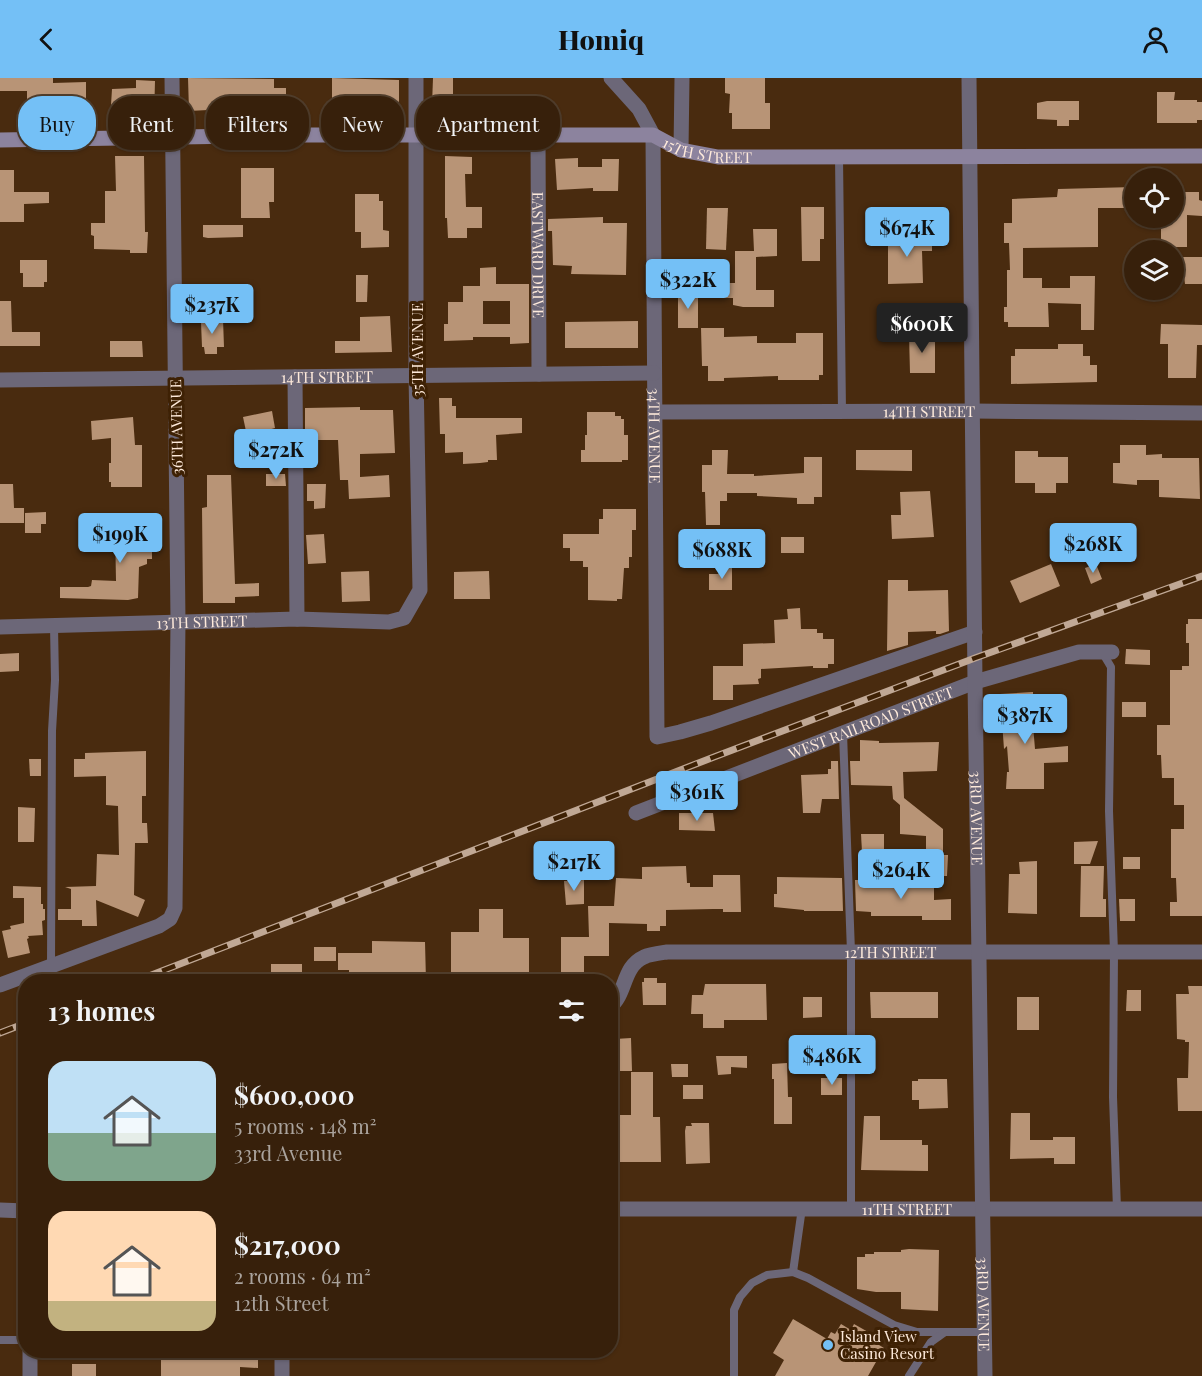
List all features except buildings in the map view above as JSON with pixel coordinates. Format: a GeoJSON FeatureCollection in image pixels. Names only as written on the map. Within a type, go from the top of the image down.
{"type":"FeatureCollection","features":[{"type":"Feature","properties":{"kind":"main road","name":"15TH STREET"},"geometry":{"type":"LineString","coordinates":[[194,137],[416,134]]}},
{"type":"Feature","properties":{"kind":"main road","name":"15TH STREET"},"geometry":{"type":"LineString","coordinates":[[560,135],[653,135],[681,150],[718,157],[1202,156]]}},
{"type":"Feature","properties":{"kind":"main road","name":"15TH STREET"},"geometry":{"type":"LineString","coordinates":[[0,140],[108,138]]}},
{"type":"Feature","properties":{"kind":"street","name":"36TH AVENUE"},"geometry":{"type":"LineString","coordinates":[[172,78],[172,96]]}},
{"type":"Feature","properties":{"kind":"street","name":"35TH AVENUE"},"geometry":{"type":"LineString","coordinates":[[416,78],[416,96]]}},
{"type":"Feature","properties":{"kind":"street"},"geometry":{"type":"LineString","coordinates":[[611,78],[639,109],[653,135]]}},
{"type":"Feature","properties":{"kind":"street"},"geometry":{"type":"LineString","coordinates":[[681,150],[682,78]]}},
{"type":"Feature","properties":{"kind":"street","name":"33RD AVENUE"},"geometry":{"type":"LineString","coordinates":[[969,78],[985,1376]]}},
{"type":"Feature","properties":{"kind":"street","name":"34TH AVENUE"},"geometry":{"type":"LineString","coordinates":[[653,135],[657,737],[711,723],[975,632]]}},
{"type":"Feature","properties":{"kind":"street","name":"36TH AVENUE"},"geometry":{"type":"LineString","coordinates":[[51,966],[159,926],[170,920],[175,908],[178,621],[172,150]]}},
{"type":"Feature","properties":{"kind":"street","name":"35TH AVENUE"},"geometry":{"type":"LineString","coordinates":[[404,618],[420,590],[416,375],[417,150]]}},
{"type":"Feature","properties":{"kind":"street","name":"EASTWARD DRIVE"},"geometry":{"type":"LineString","coordinates":[[538,150],[538,374]]}},
{"type":"Feature","properties":{"kind":"street","name":"14TH STREET"},"geometry":{"type":"LineString","coordinates":[[0,380],[654,373]]}},
{"type":"Feature","properties":{"kind":"street"},"geometry":{"type":"LineString","coordinates":[[295,377],[297,619]]}},
{"type":"Feature","properties":{"kind":"street","name":"14TH STREET"},"geometry":{"type":"LineString","coordinates":[[656,412],[1202,413]]}},
{"type":"Feature","properties":{"kind":"street","name":"13TH STREET"},"geometry":{"type":"LineString","coordinates":[[0,627],[297,619],[389,622],[404,618]]}},
{"type":"Feature","properties":{"kind":"street","name":"WEST RAILROAD STREET"},"geometry":{"type":"LineString","coordinates":[[636,813],[975,682],[1078,652],[1107,651]]}},
{"type":"Feature","properties":{"kind":"street","name":"12TH STREET"},"geometry":{"type":"LineString","coordinates":[[618,1001],[632,965],[644,956],[667,952],[1202,952]]}},
{"type":"Feature","properties":{"kind":"street"},"geometry":{"type":"LineString","coordinates":[[30,974],[51,966]]}},
{"type":"Feature","properties":{"kind":"street"},"geometry":{"type":"LineString","coordinates":[[0,985],[18,978]]}},
{"type":"Feature","properties":{"kind":"street","name":"11TH STREET"},"geometry":{"type":"LineString","coordinates":[[618,1209],[1202,1209]]}},
{"type":"Feature","properties":{"kind":"street"},"geometry":{"type":"LineString","coordinates":[[0,1210],[18,1210]]}},
{"type":"Feature","properties":{"kind":"street"},"geometry":{"type":"LineString","coordinates":[[30,1358],[30,1376]]}},
{"type":"Feature","properties":{"kind":"street"},"geometry":{"type":"LineString","coordinates":[[282,1358],[282,1376]]}},
{"type":"Feature","properties":{"kind":"lane"},"geometry":{"type":"LineString","coordinates":[[839,157],[842,411]]}},
{"type":"Feature","properties":{"kind":"lane"},"geometry":{"type":"LineString","coordinates":[[51,966],[54,626]]}},
{"type":"Feature","properties":{"kind":"lane"},"geometry":{"type":"LineString","coordinates":[[1107,651],[1111,667],[1109,811],[1114,952],[1113,1098],[1117,1209]]}},
{"type":"Feature","properties":{"kind":"lane"},"geometry":{"type":"LineString","coordinates":[[843,733],[851,952],[851,1208]]}},
{"type":"Feature","properties":{"kind":"lane"},"geometry":{"type":"LineString","coordinates":[[793,1272],[802,1208]]}},
{"type":"Feature","properties":{"kind":"lane"},"geometry":{"type":"LineString","coordinates":[[734,1376],[734,1310],[740,1297],[752,1283],[767,1275],[793,1272],[894,1325],[916,1332],[984,1332]]}},
{"type":"Feature","properties":{"kind":"lane"},"geometry":{"type":"LineString","coordinates":[[909,1376],[931,1342],[945,1332]]}},
{"type":"Feature","properties":{"kind":"lane"},"geometry":{"type":"LineString","coordinates":[[0,1340],[18,1340]]}},
{"type":"Feature","properties":{"kind":"railway"},"geometry":{"type":"LineString","coordinates":[[154,974],[714,757],[975,658],[1202,576]]}},
{"type":"Feature","properties":{"kind":"railway"},"geometry":{"type":"LineString","coordinates":[[0,1033],[18,1026]]}},
{"type":"Feature","properties":{"kind":"place","name":"Island View Casino Resort"},"geometry":{"type":"Point","coordinates":[828,1345]}}]}
